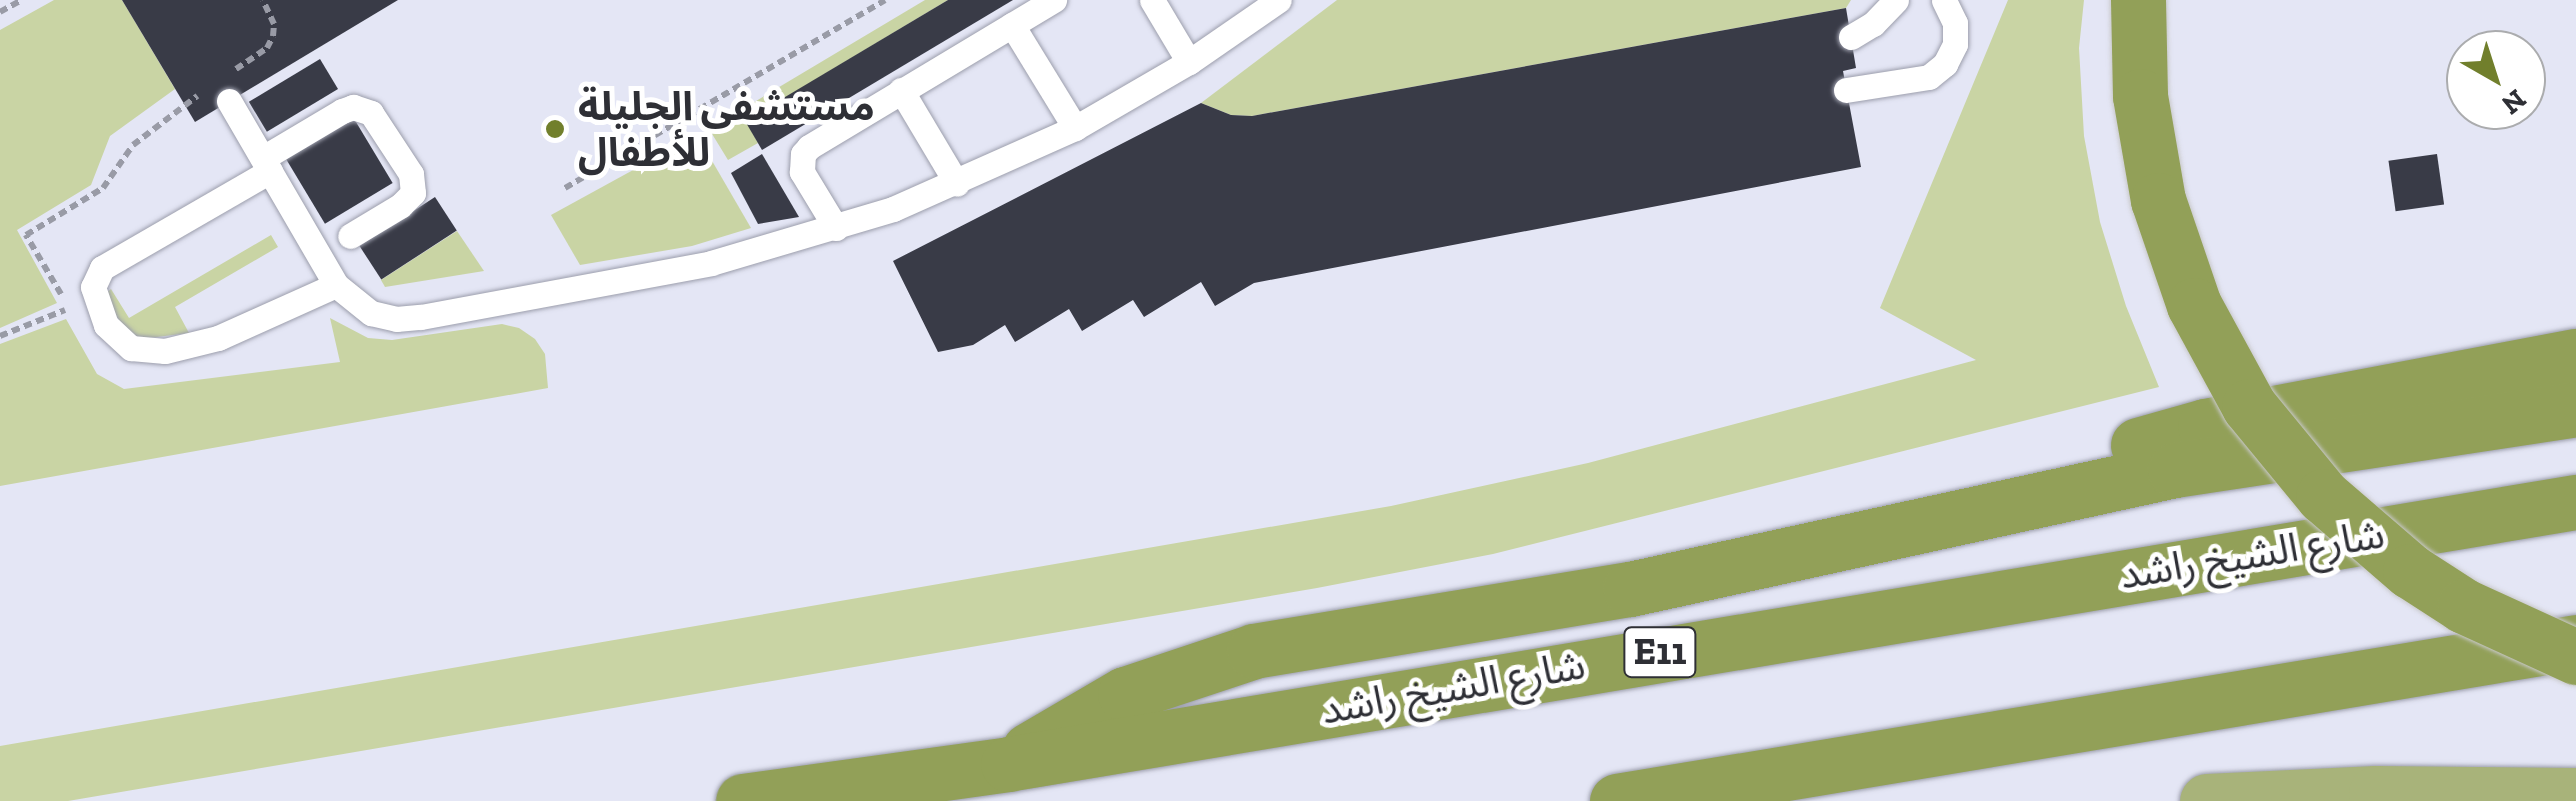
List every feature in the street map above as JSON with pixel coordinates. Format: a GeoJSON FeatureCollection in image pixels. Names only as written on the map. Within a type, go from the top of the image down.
{"type":"FeatureCollection","features":[{"type":"Feature","properties":{"kind":"highway"},"geometry":{"type":"LineString","coordinates":[[2138,0],[2140,96],[2158,200],[2194,305],[2249,406],[2323,496],[2410,571],[2520,635],[2576,657]]}},
{"type":"Feature","properties":{"kind":"highway"},"geometry":{"type":"LineString","coordinates":[[2040,497],[2102,460],[2160,437],[2425,381],[2576,356]]}},
{"type":"Feature","properties":{"kind":"highway"},"geometry":{"type":"LineString","coordinates":[[1008,764],[1125,694],[1254,651],[1630,589],[2040,497],[2285,451],[2576,409]]}},
{"type":"Feature","properties":{"kind":"highway","name":"شارع الشيخ راشد"},"geometry":{"type":"LineString","coordinates":[[743,801],[1008,764],[2576,502]]}},
{"type":"Feature","properties":{"kind":"highway"},"geometry":{"type":"LineString","coordinates":[[1617,801],[2576,642]]}},
{"type":"Feature","properties":{"kind":"highway"},"geometry":{"type":"LineString","coordinates":[[2207,801],[2376,792],[2576,795]]}},
{"type":"Feature","properties":{"kind":"lane"},"geometry":{"type":"LineString","coordinates":[[836,228],[802,172],[803,154],[901,90],[1054,0]]}},
{"type":"Feature","properties":{"kind":"lane"},"geometry":{"type":"LineString","coordinates":[[1152,0],[1189,62]]}},
{"type":"Feature","properties":{"kind":"lane"},"geometry":{"type":"LineString","coordinates":[[221,93],[336,285],[370,313],[396,319],[421,318],[712,263],[836,228],[956,184],[1075,128],[1189,62],[1279,0]]}},
{"type":"Feature","properties":{"kind":"lane"},"geometry":{"type":"LineString","coordinates":[[1851,37],[1873,24],[1896,0]]}},
{"type":"Feature","properties":{"kind":"lane"},"geometry":{"type":"LineString","coordinates":[[1846,90],[1929,77],[1945,64],[1955,44],[1955,23],[1944,0]]}},
{"type":"Feature","properties":{"kind":"lane"},"geometry":{"type":"LineString","coordinates":[[1012,25],[1075,128]]}},
{"type":"Feature","properties":{"kind":"lane"},"geometry":{"type":"LineString","coordinates":[[901,90],[956,184]]}},
{"type":"Feature","properties":{"kind":"lane"},"geometry":{"type":"LineString","coordinates":[[336,285],[230,334],[165,351],[131,348],[106,326],[92,287],[102,268],[353,107],[371,113],[410,174],[413,193],[350,236]]}},
{"type":"Feature","properties":{"kind":"path"},"geometry":{"type":"LineString","coordinates":[[0,12],[22,0]]}},
{"type":"Feature","properties":{"kind":"path"},"geometry":{"type":"LineString","coordinates":[[228,75],[267,48],[273,36],[274,24],[263,0]]}},
{"type":"Feature","properties":{"kind":"path"},"geometry":{"type":"LineString","coordinates":[[565,188],[885,0]]}},
{"type":"Feature","properties":{"kind":"path"},"geometry":{"type":"LineString","coordinates":[[0,336],[69,308],[26,236],[103,188],[133,145],[221,93]]}},
{"type":"Feature","properties":{"kind":"green space"},"geometry":{"type":"Polygon","coordinates":[[[54,0],[122,0],[175,89],[110,136],[91,185],[17,230],[57,303],[0,328],[0,30],[54,0]]]}},
{"type":"Feature","properties":{"kind":"green space"},"geometry":{"type":"Polygon","coordinates":[[[925,0],[948,0],[746,121],[758,143],[728,160],[709,129],[925,0]]]}},
{"type":"Feature","properties":{"kind":"green space"},"geometry":{"type":"Polygon","coordinates":[[[1337,0],[1851,0],[1846,8],[1252,116],[1231,115],[1201,103],[1337,0]]]}},
{"type":"Feature","properties":{"kind":"green space"},"geometry":{"type":"Polygon","coordinates":[[[2008,0],[2084,0],[2079,48],[2084,136],[2100,222],[2126,306],[2159,387],[1493,554],[1317,588],[68,801],[0,801],[0,746],[1391,506],[1588,463],[1976,360],[1880,308],[2008,0]]]}},
{"type":"Feature","properties":{"kind":"green space"},"geometry":{"type":"Polygon","coordinates":[[[697,135],[751,228],[692,246],[580,265],[551,215],[697,135]]]}},
{"type":"Feature","properties":{"kind":"green space"},"geometry":{"type":"Polygon","coordinates":[[[457,231],[484,271],[385,287],[381,280],[457,231]]]}},
{"type":"Feature","properties":{"kind":"green space"},"geometry":{"type":"Polygon","coordinates":[[[271,235],[278,247],[175,307],[189,333],[141,339],[122,326],[105,294],[111,289],[129,318],[271,235]]]}},
{"type":"Feature","properties":{"kind":"green space"},"geometry":{"type":"Polygon","coordinates":[[[330,318],[368,338],[392,340],[502,324],[519,328],[535,339],[545,354],[548,388],[0,486],[0,344],[66,319],[97,374],[124,389],[340,362],[330,318]]]}},
{"type":"Feature","properties":{"kind":"building"},"geometry":{"type":"Polygon","coordinates":[[[122,0],[398,0],[195,122],[122,0]]]}},
{"type":"Feature","properties":{"kind":"building"},"geometry":{"type":"Polygon","coordinates":[[[948,0],[1013,0],[762,150],[745,121],[948,0]]]}},
{"type":"Feature","properties":{"kind":"building"},"geometry":{"type":"Polygon","coordinates":[[[1846,8],[1856,68],[1843,71],[1861,167],[1254,283],[1215,306],[1201,282],[1144,317],[1133,300],[1082,331],[1069,309],[1015,342],[1005,325],[973,345],[938,352],[893,261],[1201,103],[1231,115],[1252,116],[1846,8]]]}},
{"type":"Feature","properties":{"kind":"building"},"geometry":{"type":"Polygon","coordinates":[[[320,59],[338,89],[267,132],[249,102],[320,59]]]}},
{"type":"Feature","properties":{"kind":"building"},"geometry":{"type":"Polygon","coordinates":[[[353,117],[393,183],[325,224],[285,158],[353,117]]]}},
{"type":"Feature","properties":{"kind":"building"},"geometry":{"type":"Polygon","coordinates":[[[762,154],[799,217],[758,224],[731,173],[762,154]]]}},
{"type":"Feature","properties":{"kind":"building"},"geometry":{"type":"Polygon","coordinates":[[[2437,154],[2444,205],[2396,211],[2388,161],[2437,154]]]}},
{"type":"Feature","properties":{"kind":"building"},"geometry":{"type":"Polygon","coordinates":[[[435,197],[457,231],[381,280],[360,246],[435,197]]]}},
{"type":"Feature","properties":{"kind":"place","name":"مستشفى الجليلة للأطفال"},"geometry":{"type":"Point","coordinates":[555,129]}}]}
